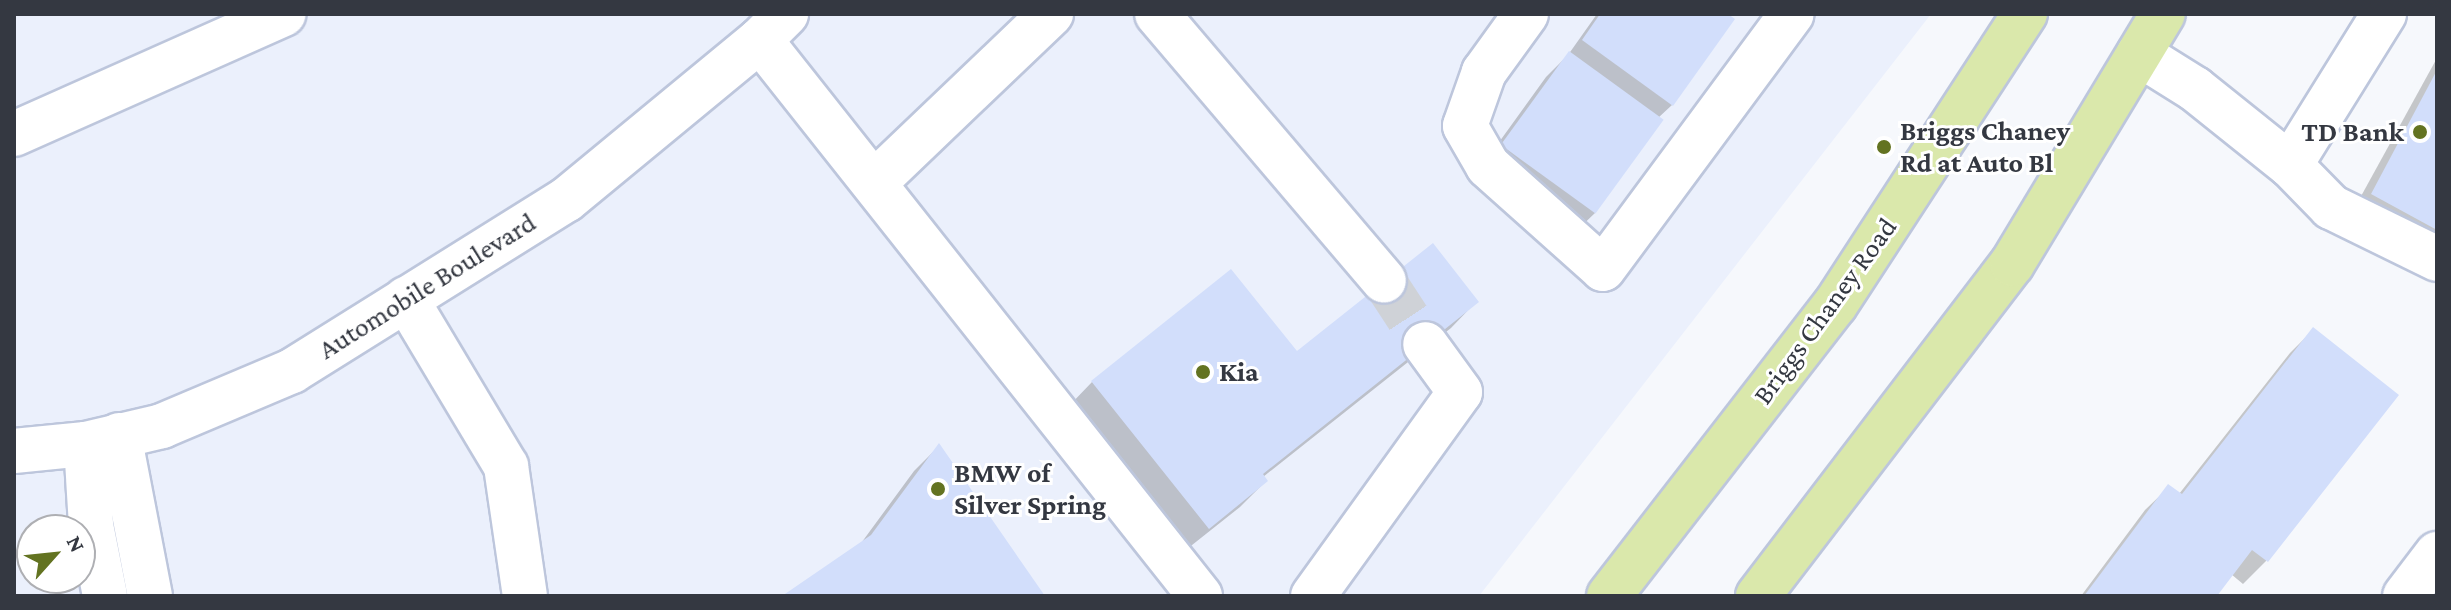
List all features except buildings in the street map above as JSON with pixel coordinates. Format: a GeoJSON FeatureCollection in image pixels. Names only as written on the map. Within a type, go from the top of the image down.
{"type":"FeatureCollection","features":[{"type":"Feature","properties":{"kind":"main road","name":"Briggs Chaney Road"},"geometry":{"type":"LineString","coordinates":[[1609,596],[1835,305],[2025,14]]}},
{"type":"Feature","properties":{"kind":"main road"},"geometry":{"type":"LineString","coordinates":[[1758,596],[2012,264],[2163,14]]}},
{"type":"Feature","properties":{"kind":"street"},"geometry":{"type":"LineString","coordinates":[[14,134],[283,14]]}},
{"type":"Feature","properties":{"kind":"street"},"geometry":{"type":"LineString","coordinates":[[874,183],[1051,14]]}},
{"type":"Feature","properties":{"kind":"street"},"geometry":{"type":"LineString","coordinates":[[1157,14],[1384,281]]}},
{"type":"Feature","properties":{"kind":"street"},"geometry":{"type":"LineString","coordinates":[[1526,14],[1484,72],[1465,126],[1488,166],[1603,269],[1792,14]]}},
{"type":"Feature","properties":{"kind":"street"},"geometry":{"type":"LineString","coordinates":[[2290,165],[2384,14]]}},
{"type":"Feature","properties":{"kind":"street"},"geometry":{"type":"LineString","coordinates":[[773,27],[874,183],[1200,596]]}},
{"type":"Feature","properties":{"kind":"street","name":"Automobile Boulevard"},"geometry":{"type":"LineString","coordinates":[[14,451],[102,440],[162,426],[292,371],[566,200],[773,27]]}},
{"type":"Feature","properties":{"kind":"street"},"geometry":{"type":"LineString","coordinates":[[2139,54],[2195,89],[2290,165],[2331,207],[2437,259]]}},
{"type":"Feature","properties":{"kind":"street"},"geometry":{"type":"LineString","coordinates":[[406,299],[506,466],[525,596]]}},
{"type":"Feature","properties":{"kind":"street"},"geometry":{"type":"LineString","coordinates":[[1313,596],[1460,392],[1425,344]]}},
{"type":"Feature","properties":{"kind":"street"},"geometry":{"type":"LineString","coordinates":[[102,440],[91,525],[105,596]]}},
{"type":"Feature","properties":{"kind":"street"},"geometry":{"type":"LineString","coordinates":[[102,440],[150,596]]}},
{"type":"Feature","properties":{"kind":"street"},"geometry":{"type":"LineString","coordinates":[[2405,596],[2437,554]]}},
{"type":"Feature","properties":{"kind":"shaded area"},"geometry":{"type":"Polygon","coordinates":[[[14,14],[1931,14],[1479,596],[14,596],[14,14]]]}},
{"type":"Feature","properties":{"kind":"tunnel"},"geometry":{"type":"LineString","coordinates":[[1384,281],[1425,344]]}},
{"type":"Feature","properties":{"kind":"place","name":"TD Bank"},"geometry":{"type":"Point","coordinates":[2420,132]}},
{"type":"Feature","properties":{"kind":"place","name":"Briggs Chaney Rd at Auto Bl"},"geometry":{"type":"Point","coordinates":[1884,147]}},
{"type":"Feature","properties":{"kind":"place","name":"Kia"},"geometry":{"type":"Point","coordinates":[1203,372]}},
{"type":"Feature","properties":{"kind":"place","name":"BMW of Silver Spring"},"geometry":{"type":"Point","coordinates":[938,489]}}]}
